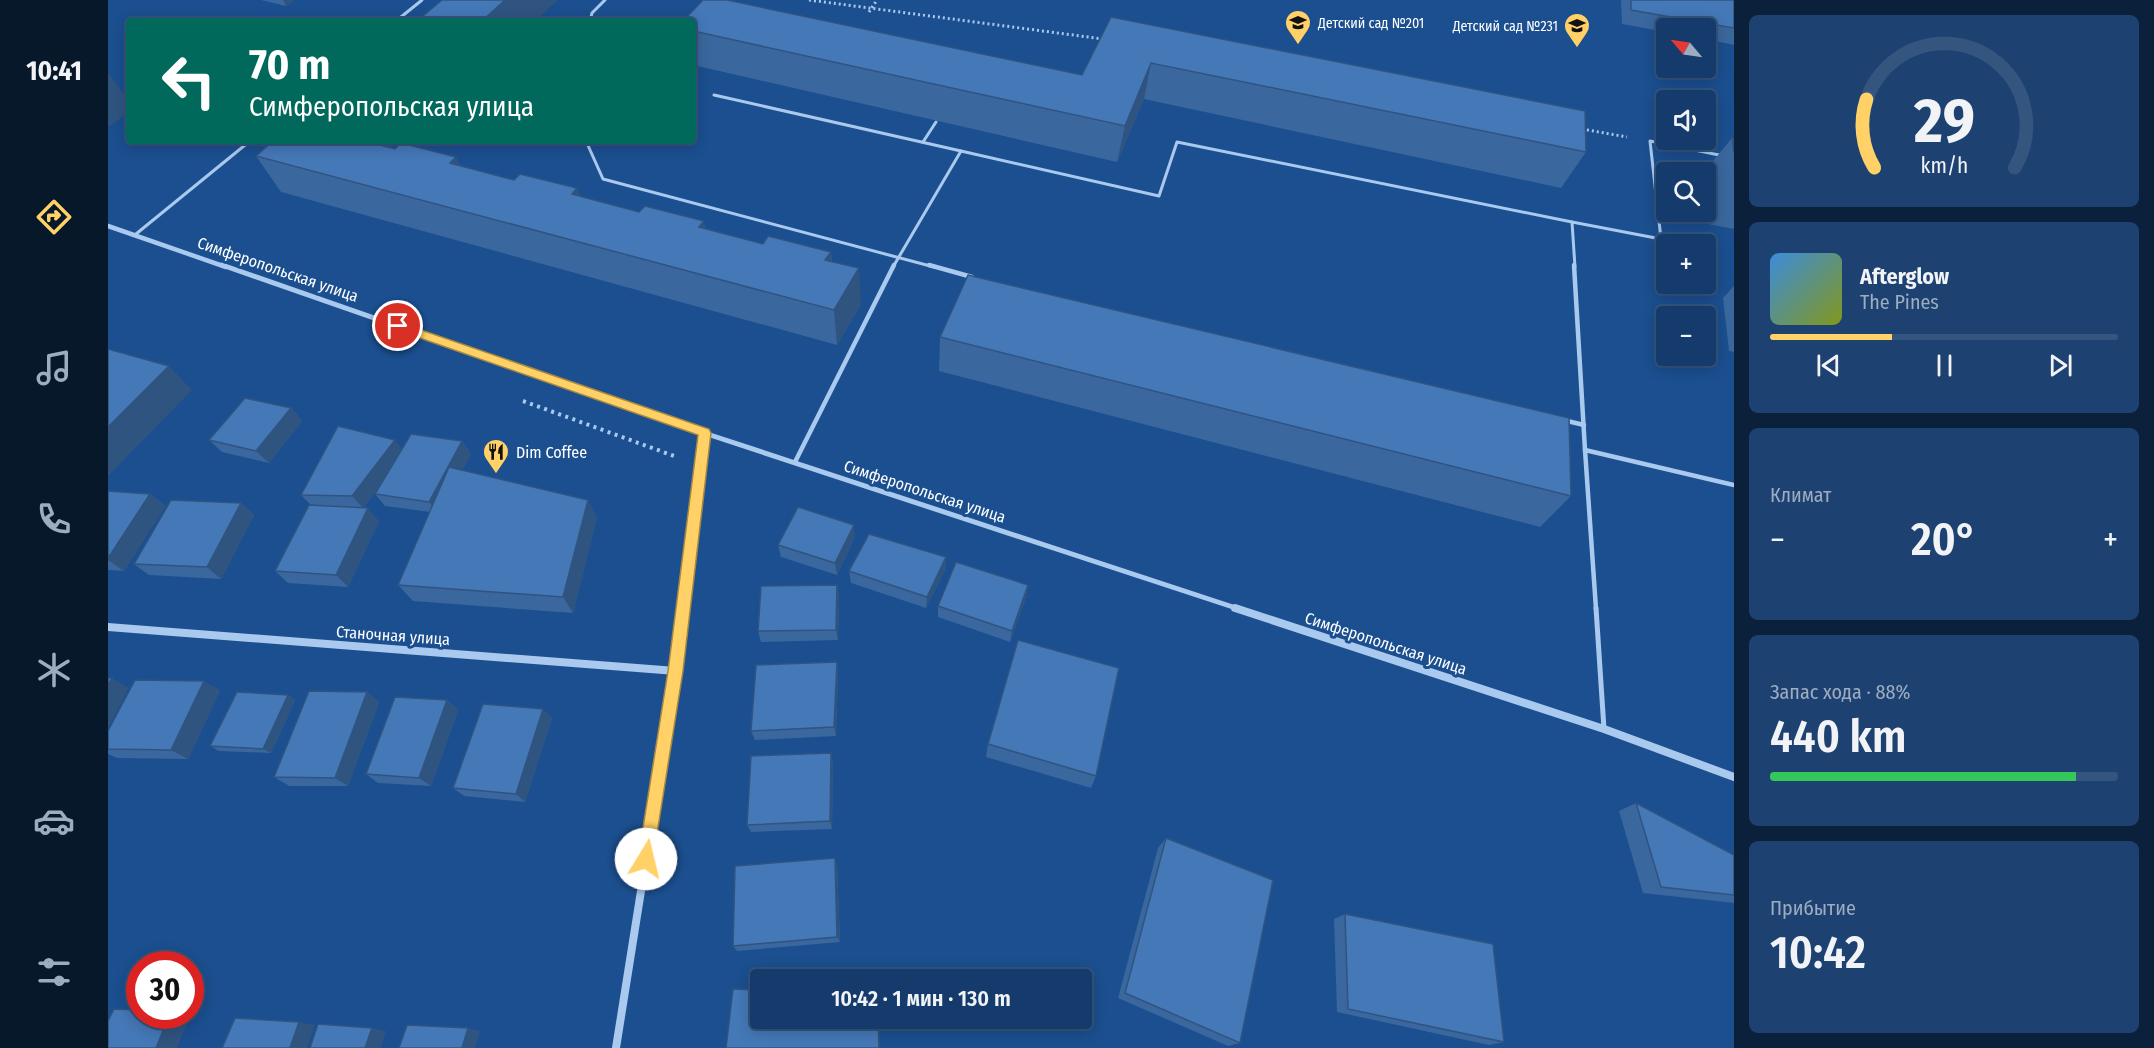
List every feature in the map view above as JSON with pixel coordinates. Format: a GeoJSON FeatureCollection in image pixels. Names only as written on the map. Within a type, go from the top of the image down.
{"type":"FeatureCollection","features":[{"type":"Feature","properties":{"kind":"street","name":"Симферопольская улица"},"geometry":{"type":"LineString","coordinates":[[108,226],[704,433],[1604,729],[1734,777]]}},
{"type":"Feature","properties":{"kind":"street"},"geometry":{"type":"LineString","coordinates":[[616,1048],[676,671],[704,433]]}},
{"type":"Feature","properties":{"kind":"street","name":"Станочная улица"},"geometry":{"type":"LineString","coordinates":[[108,627],[676,671]]}},
{"type":"Feature","properties":{"kind":"lane"},"geometry":{"type":"LineString","coordinates":[[400,18],[422,0]]}},
{"type":"Feature","properties":{"kind":"lane"},"geometry":{"type":"LineString","coordinates":[[591,18],[592,13],[605,0]]}},
{"type":"Feature","properties":{"kind":"lane"},"geometry":{"type":"LineString","coordinates":[[714,95],[1159,196],[1177,142],[1662,239],[1650,141],[1734,158]]}},
{"type":"Feature","properties":{"kind":"lane"},"geometry":{"type":"LineString","coordinates":[[923,142],[936,122]]}},
{"type":"Feature","properties":{"kind":"lane"},"geometry":{"type":"LineString","coordinates":[[136,234],[246,144]]}},
{"type":"Feature","properties":{"kind":"lane"},"geometry":{"type":"LineString","coordinates":[[587,144],[603,179],[979,279]]}},
{"type":"Feature","properties":{"kind":"lane"},"geometry":{"type":"LineString","coordinates":[[795,462],[897,259],[962,151]]}},
{"type":"Feature","properties":{"kind":"lane"},"geometry":{"type":"LineString","coordinates":[[1572,222],[1604,729]]}},
{"type":"Feature","properties":{"kind":"lane"},"geometry":{"type":"LineString","coordinates":[[1561,420],[1584,425]]}},
{"type":"Feature","properties":{"kind":"lane"},"geometry":{"type":"LineString","coordinates":[[1585,450],[1734,485]]}},
{"type":"Feature","properties":{"kind":"path"},"geometry":{"type":"LineString","coordinates":[[809,0],[869,12],[1065,32],[1113,40]]}},
{"type":"Feature","properties":{"kind":"path"},"geometry":{"type":"LineString","coordinates":[[869,12],[877,0]]}},
{"type":"Feature","properties":{"kind":"path"},"geometry":{"type":"LineString","coordinates":[[1580,128],[1650,141]]}},
{"type":"Feature","properties":{"kind":"building"},"geometry":{"type":"Polygon","coordinates":[[[442,0],[505,0],[485,18],[421,18],[442,0]]]}},
{"type":"Feature","properties":{"kind":"building"},"geometry":{"type":"Polygon","coordinates":[[[703,0],[727,0],[1082,75],[1111,17],[1585,111],[1586,152],[1151,63],[1125,126],[696,32],[696,18],[686,18],[703,0]]]}},
{"type":"Feature","properties":{"kind":"building"},"geometry":{"type":"Polygon","coordinates":[[[1631,0],[1734,0],[1734,28],[1716,25],[1716,18],[1677,18],[1631,10],[1631,0]]]}},
{"type":"Feature","properties":{"kind":"building"},"geometry":{"type":"Polygon","coordinates":[[[270,144],[376,144],[395,149],[400,144],[405,144],[456,157],[450,163],[514,180],[520,174],[577,188],[572,194],[639,212],[645,206],[704,221],[699,227],[763,244],[768,236],[831,252],[825,260],[859,268],[834,310],[256,156],[270,144]]]}},
{"type":"Feature","properties":{"kind":"building"},"geometry":{"type":"Polygon","coordinates":[[[968,275],[1569,418],[1571,496],[940,337],[968,275]]]}},
{"type":"Feature","properties":{"kind":"building"},"geometry":{"type":"Polygon","coordinates":[[[108,349],[169,366],[108,427],[108,349]]]}},
{"type":"Feature","properties":{"kind":"building"},"geometry":{"type":"Polygon","coordinates":[[[245,398],[291,408],[256,451],[209,440],[245,398]]]}},
{"type":"Feature","properties":{"kind":"building"},"geometry":{"type":"Polygon","coordinates":[[[338,426],[395,440],[352,496],[301,495],[338,426]]]}},
{"type":"Feature","properties":{"kind":"building"},"geometry":{"type":"Polygon","coordinates":[[[411,434],[462,441],[429,502],[375,494],[411,434]]]}},
{"type":"Feature","properties":{"kind":"building"},"geometry":{"type":"Polygon","coordinates":[[[449,467],[588,500],[563,597],[398,585],[449,467]]]}},
{"type":"Feature","properties":{"kind":"building"},"geometry":{"type":"Polygon","coordinates":[[[108,491],[150,494],[108,558],[108,491]]]}},
{"type":"Feature","properties":{"kind":"building"},"geometry":{"type":"Polygon","coordinates":[[[171,500],[241,503],[207,567],[134,564],[171,500]]]}},
{"type":"Feature","properties":{"kind":"building"},"geometry":{"type":"Polygon","coordinates":[[[309,505],[368,508],[336,575],[275,571],[309,505]]]}},
{"type":"Feature","properties":{"kind":"building"},"geometry":{"type":"Polygon","coordinates":[[[798,507],[854,525],[835,563],[778,545],[798,507]]]}},
{"type":"Feature","properties":{"kind":"building"},"geometry":{"type":"Polygon","coordinates":[[[869,534],[946,557],[927,597],[849,571],[869,534]]]}},
{"type":"Feature","properties":{"kind":"building"},"geometry":{"type":"Polygon","coordinates":[[[956,562],[1028,585],[1012,631],[938,606],[956,562]]]}},
{"type":"Feature","properties":{"kind":"building"},"geometry":{"type":"Polygon","coordinates":[[[837,585],[836,630],[758,631],[761,586],[837,585]]]}},
{"type":"Feature","properties":{"kind":"building"},"geometry":{"type":"Polygon","coordinates":[[[1018,640],[1119,668],[1096,776],[988,744],[1018,640]]]}},
{"type":"Feature","properties":{"kind":"building"},"geometry":{"type":"Polygon","coordinates":[[[837,662],[834,727],[751,731],[756,665],[837,662]]]}},
{"type":"Feature","properties":{"kind":"building"},"geometry":{"type":"Polygon","coordinates":[[[135,680],[204,681],[171,750],[108,749],[108,731],[135,680]]]}},
{"type":"Feature","properties":{"kind":"building"},"geometry":{"type":"Polygon","coordinates":[[[309,691],[367,692],[335,778],[274,777],[309,691]]]}},
{"type":"Feature","properties":{"kind":"building"},"geometry":{"type":"Polygon","coordinates":[[[237,692],[288,695],[263,749],[210,746],[237,692]]]}},
{"type":"Feature","properties":{"kind":"building"},"geometry":{"type":"Polygon","coordinates":[[[395,697],[447,700],[419,778],[366,774],[395,697]]]}},
{"type":"Feature","properties":{"kind":"building"},"geometry":{"type":"Polygon","coordinates":[[[483,704],[543,709],[516,794],[453,788],[483,704]]]}},
{"type":"Feature","properties":{"kind":"building"},"geometry":{"type":"Polygon","coordinates":[[[831,753],[830,821],[747,825],[751,756],[831,753]]]}},
{"type":"Feature","properties":{"kind":"building"},"geometry":{"type":"Polygon","coordinates":[[[1636,803],[1734,855],[1734,895],[1661,887],[1636,803]]]}},
{"type":"Feature","properties":{"kind":"building"},"geometry":{"type":"Polygon","coordinates":[[[1166,838],[1273,880],[1240,1043],[1125,993],[1166,838]]]}},
{"type":"Feature","properties":{"kind":"building"},"geometry":{"type":"Polygon","coordinates":[[[835,858],[837,937],[733,946],[735,866],[835,858]]]}},
{"type":"Feature","properties":{"kind":"building"},"geometry":{"type":"Polygon","coordinates":[[[1345,914],[1493,944],[1504,1042],[1348,1009],[1345,914]]]}},
{"type":"Feature","properties":{"kind":"building"},"geometry":{"type":"Polygon","coordinates":[[[733,989],[750,990],[750,1029],[878,1029],[879,1048],[726,1048],[733,989]]]}},
{"type":"Feature","properties":{"kind":"building"},"geometry":{"type":"Polygon","coordinates":[[[114,1009],[126,1009],[126,1029],[164,1029],[156,1048],[108,1048],[108,1021],[114,1009]]]}},
{"type":"Feature","properties":{"kind":"building"},"geometry":{"type":"Polygon","coordinates":[[[235,1018],[299,1022],[290,1048],[222,1048],[235,1018]]]}},
{"type":"Feature","properties":{"kind":"building"},"geometry":{"type":"Polygon","coordinates":[[[318,1024],[372,1028],[365,1048],[310,1048],[318,1024]]]}},
{"type":"Feature","properties":{"kind":"building"},"geometry":{"type":"Polygon","coordinates":[[[407,1025],[468,1028],[462,1048],[399,1048],[407,1025]]]}},
{"type":"Feature","properties":{"kind":"place","name":"Детский сад №201"},"geometry":{"type":"Point","coordinates":[1298,46]}},
{"type":"Feature","properties":{"kind":"place","name":"Детский сад №231"},"geometry":{"type":"Point","coordinates":[1577,49]}},
{"type":"Feature","properties":{"kind":"place","name":"Dim Coffee"},"geometry":{"type":"Point","coordinates":[496,475]}},
{"type":"Feature","properties":{"kind":"route"},"geometry":{"type":"LineString","coordinates":[[398,326],[704,433],[702,466],[676,671],[646,859]]}}]}
